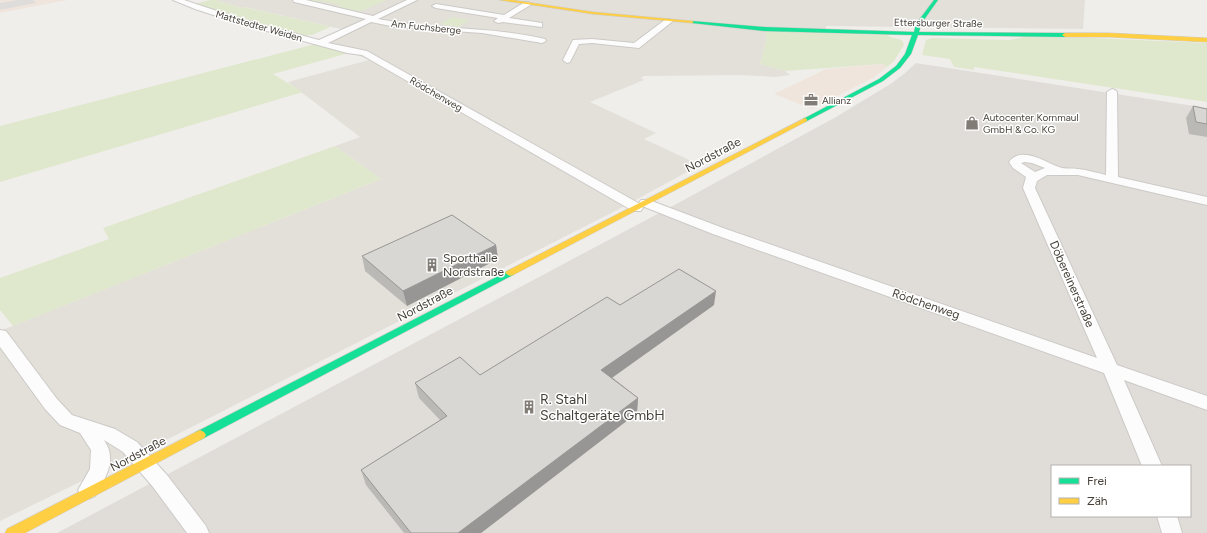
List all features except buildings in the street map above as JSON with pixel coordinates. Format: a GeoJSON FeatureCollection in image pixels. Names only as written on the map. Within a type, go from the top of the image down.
{"type":"FeatureCollection","features":[{"type":"Feature","properties":{"kind":"street","name":"Mattstedter Weiden"},"geometry":{"type":"LineString","coordinates":[[177,0],[227,19],[320,43]]}},
{"type":"Feature","properties":{"kind":"street","name":"Am Fuchsberge"},"geometry":{"type":"LineString","coordinates":[[297,0],[396,25],[472,31],[482,30],[542,41]]}},
{"type":"Feature","properties":{"kind":"street"},"geometry":{"type":"LineString","coordinates":[[320,43],[413,0]]}},
{"type":"Feature","properties":{"kind":"street","name":"Ettersburger Straße"},"geometry":{"type":"LineString","coordinates":[[506,0],[572,11],[794,31],[915,34],[1109,35],[1207,40]]}},
{"type":"Feature","properties":{"kind":"street","name":"Nordstraße"},"geometry":{"type":"LineString","coordinates":[[12,533],[881,80],[896,70],[905,61],[910,49],[912,38],[936,0]]}},
{"type":"Feature","properties":{"kind":"street"},"geometry":{"type":"LineString","coordinates":[[503,18],[528,4]]}},
{"type":"Feature","properties":{"kind":"street","name":"Am Fuchsberge"},"geometry":{"type":"LineString","coordinates":[[436,6],[539,25]]}},
{"type":"Feature","properties":{"kind":"street","name":"Am Fuchsberge"},"geometry":{"type":"LineString","coordinates":[[482,30],[503,18]]}},
{"type":"Feature","properties":{"kind":"street"},"geometry":{"type":"LineString","coordinates":[[567,60],[576,42],[592,41],[636,46],[669,20]]}},
{"type":"Feature","properties":{"kind":"street","name":"Rödchenweg"},"geometry":{"type":"LineString","coordinates":[[320,43],[364,53],[641,206],[718,231],[1207,403]]}},
{"type":"Feature","properties":{"kind":"street"},"geometry":{"type":"LineString","coordinates":[[1112,92],[1112,179]]}},
{"type":"Feature","properties":{"kind":"street"},"geometry":{"type":"LineString","coordinates":[[1059,170],[1044,172],[1034,177],[1017,166],[1015,162],[1020,159],[1031,160],[1059,170],[1112,179],[1207,201]]}},
{"type":"Feature","properties":{"kind":"street","name":"Döbereinerstraße"},"geometry":{"type":"LineString","coordinates":[[1034,177],[1029,188],[1152,465]]}},
{"type":"Feature","properties":{"kind":"street"},"geometry":{"type":"LineString","coordinates":[[0,335],[51,404],[66,420],[86,428],[109,434],[130,447],[160,482],[199,533]]}},
{"type":"Feature","properties":{"kind":"street"},"geometry":{"type":"LineString","coordinates":[[85,495],[100,470],[100,449],[86,428]]}},
{"type":"Feature","properties":{"kind":"street"},"geometry":{"type":"LineString","coordinates":[[1167,517],[1172,533]]}},
{"type":"Feature","properties":{"kind":"shaded area"},"geometry":{"type":"Polygon","coordinates":[[[0,0],[68,0],[0,13],[0,0]]]}},
{"type":"Feature","properties":{"kind":"shaded area"},"geometry":{"type":"Polygon","coordinates":[[[17,0],[33,0],[36,3],[0,10],[0,3],[17,0]]]}},
{"type":"Feature","properties":{"kind":"shaded area"},"geometry":{"type":"Polygon","coordinates":[[[215,0],[1085,0],[1083,29],[826,26],[826,31],[766,31],[765,37],[767,38],[760,64],[785,71],[790,75],[775,77],[741,75],[644,76],[641,78],[644,80],[590,102],[656,133],[644,139],[700,165],[619,209],[174,436],[0,521],[0,331],[381,179],[335,146],[360,137],[288,82],[369,60],[350,52],[320,43],[346,30],[245,7],[242,8],[215,0]]]}},
{"type":"Feature","properties":{"kind":"shaded area"},"geometry":{"type":"Polygon","coordinates":[[[916,63],[1207,108],[1207,533],[57,533],[680,202],[836,117],[892,83],[916,63]]]}},
{"type":"Feature","properties":{"kind":"shaded area"},"geometry":{"type":"Polygon","coordinates":[[[883,64],[887,67],[873,78],[812,109],[774,94],[826,69],[883,64]]]}},
{"type":"Feature","properties":{"kind":"green space"},"geometry":{"type":"Polygon","coordinates":[[[210,0],[337,28],[330,27],[304,37],[227,16],[194,4],[210,0]]]}},
{"type":"Feature","properties":{"kind":"green space"},"geometry":{"type":"Polygon","coordinates":[[[303,0],[387,0],[357,13],[333,7],[340,5],[321,1],[313,2],[303,0]]]}},
{"type":"Feature","properties":{"kind":"green space"},"geometry":{"type":"Polygon","coordinates":[[[452,17],[470,20],[459,27],[440,24],[452,17]]]}},
{"type":"Feature","properties":{"kind":"green space"},"geometry":{"type":"Polygon","coordinates":[[[766,31],[888,35],[890,37],[902,40],[904,45],[894,61],[887,67],[883,64],[785,71],[760,64],[767,38],[765,37],[766,31]]]}},
{"type":"Feature","properties":{"kind":"green space"},"geometry":{"type":"Polygon","coordinates":[[[1024,37],[1093,38],[1207,43],[1207,102],[974,67],[974,70],[954,67],[950,59],[922,55],[926,40],[932,38],[1010,40],[1024,37]]]}},
{"type":"Feature","properties":{"kind":"green space"},"geometry":{"type":"Polygon","coordinates":[[[315,44],[349,53],[273,74],[303,92],[0,182],[0,126],[315,44]]]}},
{"type":"Feature","properties":{"kind":"green space"},"geometry":{"type":"Polygon","coordinates":[[[335,146],[381,179],[13,326],[0,310],[0,278],[109,239],[103,228],[335,146]]]}},
{"type":"Feature","properties":{"kind":"traffic: fast"},"geometry":{"type":"LineString","coordinates":[[805,120],[881,80],[898,67],[908,54],[919,24],[936,0]]}},
{"type":"Feature","properties":{"kind":"traffic: fast"},"geometry":{"type":"LineString","coordinates":[[692,22],[764,29],[940,34],[1065,35]]}},
{"type":"Feature","properties":{"kind":"traffic: fast"},"geometry":{"type":"LineString","coordinates":[[200,435],[510,273]]}},
{"type":"Feature","properties":{"kind":"traffic: slow"},"geometry":{"type":"LineString","coordinates":[[502,0],[593,13],[692,22]]}},
{"type":"Feature","properties":{"kind":"traffic: slow"},"geometry":{"type":"LineString","coordinates":[[1065,35],[1109,35],[1207,40]]}},
{"type":"Feature","properties":{"kind":"traffic: slow"},"geometry":{"type":"LineString","coordinates":[[510,273],[805,120]]}},
{"type":"Feature","properties":{"kind":"traffic: slow"},"geometry":{"type":"LineString","coordinates":[[12,533],[200,435]]}},
{"type":"Feature","properties":{"kind":"place","name":"Allianz"},"geometry":{"type":"Point","coordinates":[811,100]}},
{"type":"Feature","properties":{"kind":"place","name":"Autocenter Kornmaul GmbH & Co. KG"},"geometry":{"type":"Point","coordinates":[972,123]}},
{"type":"Feature","properties":{"kind":"place","name":"Sporthalle Nordstraße"},"geometry":{"type":"Point","coordinates":[432,265]}},
{"type":"Feature","properties":{"kind":"place","name":"R. Stahl Schaltgeräte GmbH"},"geometry":{"type":"Point","coordinates":[529,407]}}]}
